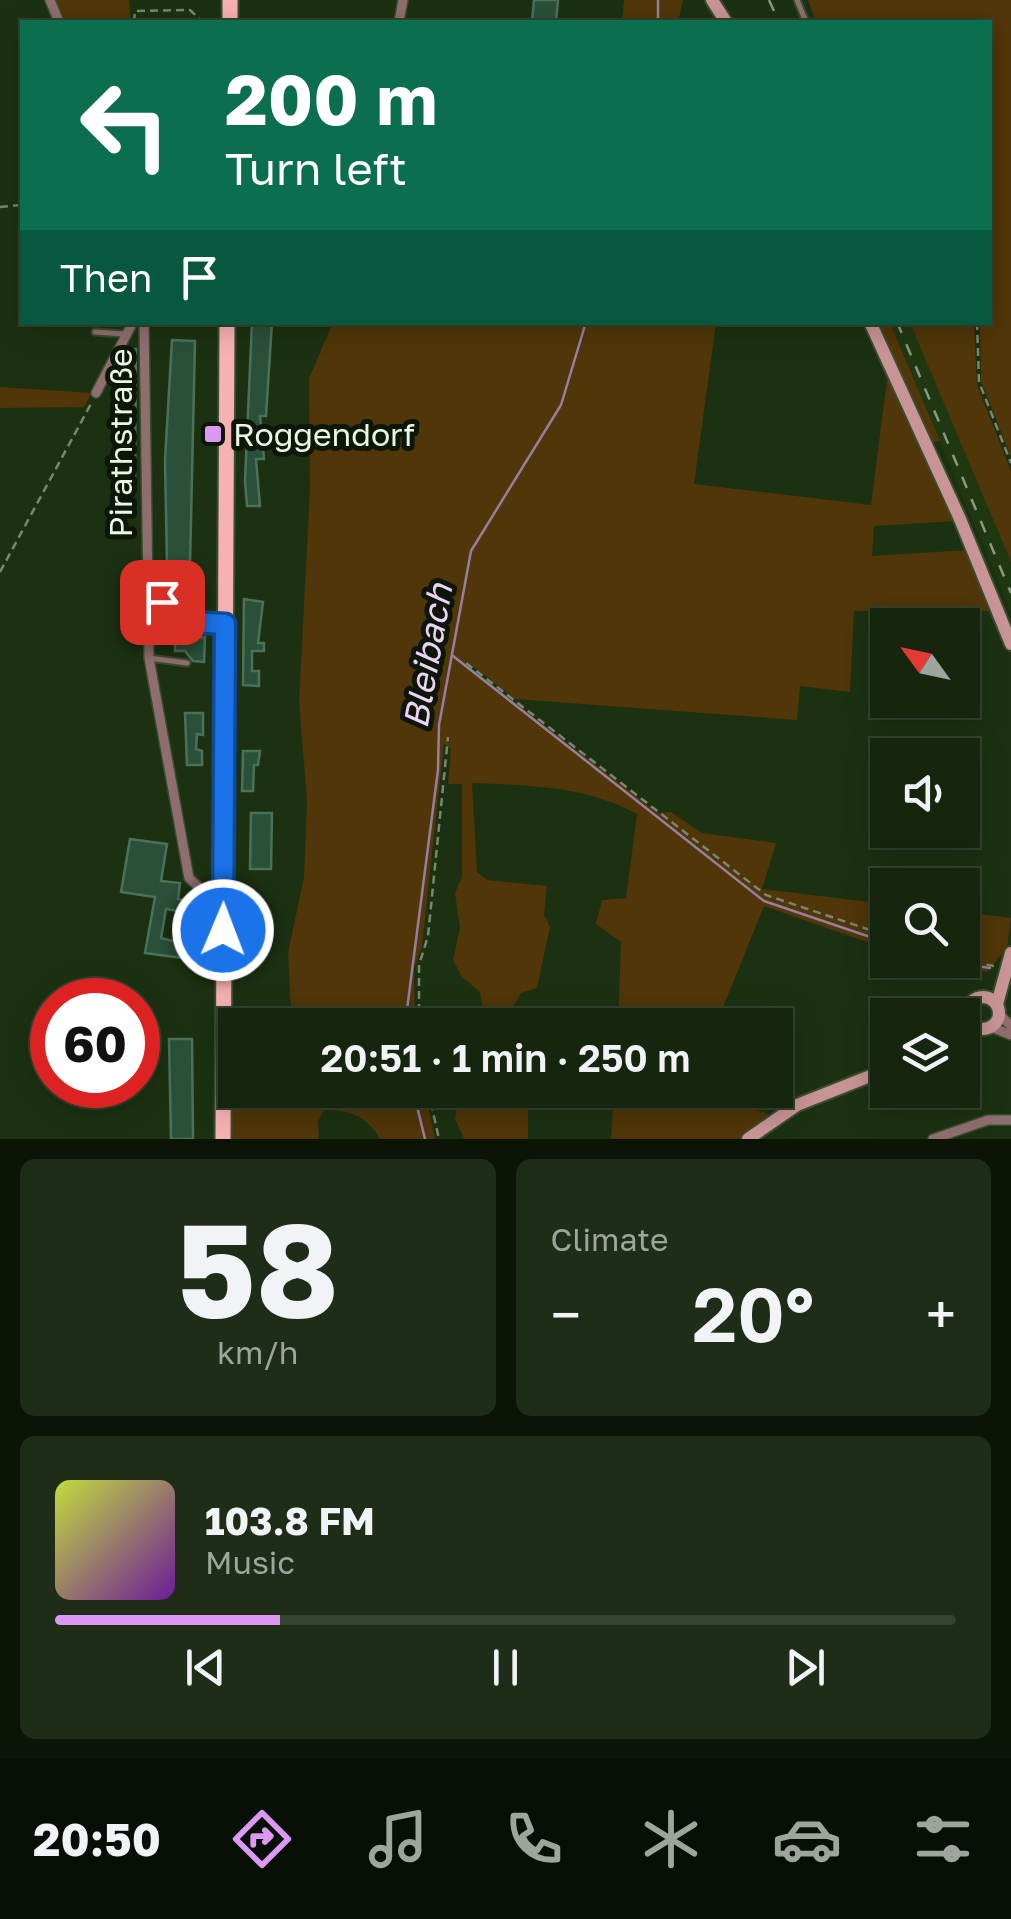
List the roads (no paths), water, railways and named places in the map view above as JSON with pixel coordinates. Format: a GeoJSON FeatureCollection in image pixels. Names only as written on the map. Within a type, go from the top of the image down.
{"type":"FeatureCollection","features":[{"type":"Feature","properties":{"kind":"main road"},"geometry":{"type":"LineString","coordinates":[[222,1139],[227,325]]}},
{"type":"Feature","properties":{"kind":"main road"},"geometry":{"type":"LineString","coordinates":[[871,325],[960,519],[1011,644]]}},
{"type":"Feature","properties":{"kind":"main road"},"geometry":{"type":"LineString","coordinates":[[982,1015],[1004,961]]}},
{"type":"Feature","properties":{"kind":"main road"},"geometry":{"type":"LineString","coordinates":[[748,1139],[797,1106],[870,1076]]}},
{"type":"Feature","properties":{"kind":"street"},"geometry":{"type":"LineString","coordinates":[[96,393],[131,325]]}},
{"type":"Feature","properties":{"kind":"street","name":"Pirathstraße"},"geometry":{"type":"LineString","coordinates":[[144,325],[149,658],[194,887],[224,894]]}},
{"type":"Feature","properties":{"kind":"street"},"geometry":{"type":"LineString","coordinates":[[982,1015],[1011,1026]]}},
{"type":"Feature","properties":{"kind":"street"},"geometry":{"type":"LineString","coordinates":[[982,1015],[1011,1035]]}},
{"type":"Feature","properties":{"kind":"street"},"geometry":{"type":"LineString","coordinates":[[934,1139],[988,1120],[1011,1120]]}},
{"type":"Feature","properties":{"kind":"lane"},"geometry":{"type":"LineString","coordinates":[[95,332],[124,334]]}},
{"type":"Feature","properties":{"kind":"lane"},"geometry":{"type":"LineString","coordinates":[[162,602],[162,610],[172,617],[225,624]]}},
{"type":"Feature","properties":{"kind":"lane"},"geometry":{"type":"LineString","coordinates":[[147,634],[187,634]]}},
{"type":"Feature","properties":{"kind":"lane"},"geometry":{"type":"LineString","coordinates":[[149,658],[188,662]]}},
{"type":"Feature","properties":{"kind":"waterway","name":"Bleibach"},"geometry":{"type":"LineString","coordinates":[[658,0],[658,20]]}},
{"type":"Feature","properties":{"kind":"waterway","name":"Bleibach"},"geometry":{"type":"LineString","coordinates":[[407,1008],[438,770],[439,725],[471,551],[561,405],[585,325]]}},
{"type":"Feature","properties":{"kind":"waterway"},"geometry":{"type":"LineString","coordinates":[[453,656],[764,901],[870,937]]}},
{"type":"Feature","properties":{"kind":"waterway"},"geometry":{"type":"LineString","coordinates":[[980,967],[990,968]]}},
{"type":"Feature","properties":{"kind":"waterway","name":"Bleibach"},"geometry":{"type":"LineString","coordinates":[[417,1108],[425,1139]]}},
{"type":"Feature","properties":{"kind":"railway"},"geometry":{"type":"LineString","coordinates":[[769,0],[778,20]]}},
{"type":"Feature","properties":{"kind":"railway"},"geometry":{"type":"LineString","coordinates":[[898,325],[1011,593]]}},
{"type":"Feature","properties":{"kind":"place","name":"Roggendorf"},"geometry":{"type":"Point","coordinates":[213,434]}}]}
